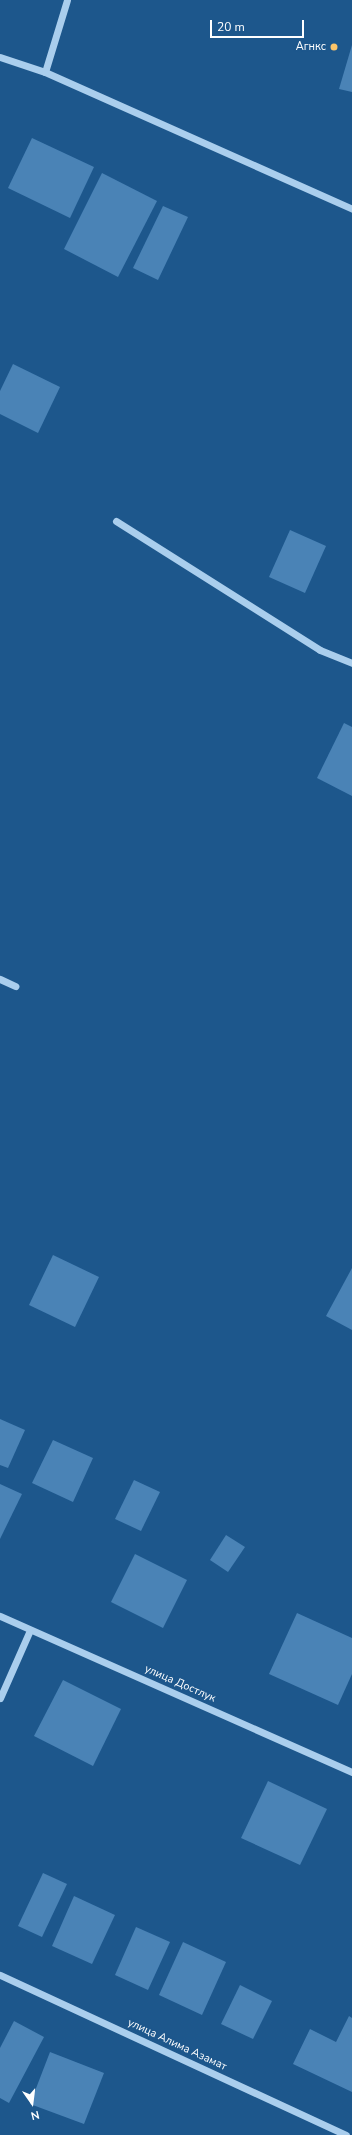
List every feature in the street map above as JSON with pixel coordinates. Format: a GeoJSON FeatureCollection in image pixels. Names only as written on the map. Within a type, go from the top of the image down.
{"type":"FeatureCollection","features":[{"type":"Feature","properties":{"kind":"street"},"geometry":{"type":"LineString","coordinates":[[45,72],[67,0]]}},
{"type":"Feature","properties":{"kind":"street"},"geometry":{"type":"LineString","coordinates":[[0,58],[45,72],[352,209]]}},
{"type":"Feature","properties":{"kind":"street"},"geometry":{"type":"LineString","coordinates":[[116,521],[320,650],[352,663]]}},
{"type":"Feature","properties":{"kind":"street"},"geometry":{"type":"LineString","coordinates":[[0,979],[15,986]]}},
{"type":"Feature","properties":{"kind":"street","name":"улица Достлук"},"geometry":{"type":"LineString","coordinates":[[0,1616],[352,1772]]}},
{"type":"Feature","properties":{"kind":"street"},"geometry":{"type":"LineString","coordinates":[[0,1698],[30,1630]]}},
{"type":"Feature","properties":{"kind":"street","name":"улица Алима Азамат"},"geometry":{"type":"LineString","coordinates":[[0,1975],[346,2135]]}},
{"type":"Feature","properties":{"kind":"building"},"geometry":{"type":"Polygon","coordinates":[[[352,45],[352,92],[339,89],[352,45]]]}},
{"type":"Feature","properties":{"kind":"building"},"geometry":{"type":"Polygon","coordinates":[[[32,138],[94,167],[70,218],[8,188],[32,138]]]}},
{"type":"Feature","properties":{"kind":"building"},"geometry":{"type":"Polygon","coordinates":[[[102,173],[157,201],[118,277],[64,249],[102,173]]]}},
{"type":"Feature","properties":{"kind":"building"},"geometry":{"type":"Polygon","coordinates":[[[163,206],[188,217],[158,280],[133,268],[163,206]]]}},
{"type":"Feature","properties":{"kind":"building"},"geometry":{"type":"Polygon","coordinates":[[[13,364],[60,387],[38,433],[0,414],[0,391],[13,364]]]}},
{"type":"Feature","properties":{"kind":"building"},"geometry":{"type":"Polygon","coordinates":[[[290,530],[326,546],[305,593],[269,577],[290,530]]]}},
{"type":"Feature","properties":{"kind":"building"},"geometry":{"type":"Polygon","coordinates":[[[344,723],[352,727],[352,796],[317,778],[344,723]]]}},
{"type":"Feature","properties":{"kind":"building"},"geometry":{"type":"Polygon","coordinates":[[[53,1255],[99,1277],[75,1327],[29,1305],[53,1255]]]}},
{"type":"Feature","properties":{"kind":"building"},"geometry":{"type":"Polygon","coordinates":[[[352,1268],[352,1330],[326,1316],[352,1268]]]}},
{"type":"Feature","properties":{"kind":"building"},"geometry":{"type":"Polygon","coordinates":[[[0,1419],[25,1430],[8,1468],[0,1465],[0,1419]]]}},
{"type":"Feature","properties":{"kind":"building"},"geometry":{"type":"Polygon","coordinates":[[[53,1440],[93,1458],[73,1502],[32,1483],[53,1440]]]}},
{"type":"Feature","properties":{"kind":"building"},"geometry":{"type":"Polygon","coordinates":[[[134,1480],[160,1492],[141,1531],[115,1519],[134,1480]]]}},
{"type":"Feature","properties":{"kind":"building"},"geometry":{"type":"Polygon","coordinates":[[[0,1484],[22,1494],[0,1539],[0,1484]]]}},
{"type":"Feature","properties":{"kind":"building"},"geometry":{"type":"Polygon","coordinates":[[[226,1535],[245,1547],[228,1572],[210,1560],[226,1535]]]}},
{"type":"Feature","properties":{"kind":"building"},"geometry":{"type":"Polygon","coordinates":[[[135,1554],[187,1580],[163,1628],[111,1602],[135,1554]]]}},
{"type":"Feature","properties":{"kind":"building"},"geometry":{"type":"Polygon","coordinates":[[[297,1613],[352,1638],[352,1674],[338,1705],[269,1674],[297,1613]]]}},
{"type":"Feature","properties":{"kind":"building"},"geometry":{"type":"Polygon","coordinates":[[[63,1680],[121,1709],[93,1766],[34,1736],[63,1680]]]}},
{"type":"Feature","properties":{"kind":"building"},"geometry":{"type":"Polygon","coordinates":[[[268,1781],[327,1809],[300,1865],[241,1838],[268,1781]]]}},
{"type":"Feature","properties":{"kind":"building"},"geometry":{"type":"Polygon","coordinates":[[[43,1873],[67,1884],[42,1937],[18,1926],[43,1873]]]}},
{"type":"Feature","properties":{"kind":"building"},"geometry":{"type":"Polygon","coordinates":[[[74,1896],[115,1915],[92,1964],[52,1946],[74,1896]]]}},
{"type":"Feature","properties":{"kind":"building"},"geometry":{"type":"Polygon","coordinates":[[[136,1927],[170,1942],[148,1990],[115,1975],[136,1927]]]}},
{"type":"Feature","properties":{"kind":"building"},"geometry":{"type":"Polygon","coordinates":[[[183,1942],[226,1962],[202,2015],[159,1995],[183,1942]]]}},
{"type":"Feature","properties":{"kind":"building"},"geometry":{"type":"Polygon","coordinates":[[[240,1985],[272,2001],[253,2039],[221,2024],[240,1985]]]}},
{"type":"Feature","properties":{"kind":"building"},"geometry":{"type":"Polygon","coordinates":[[[349,2016],[352,2018],[352,2092],[293,2064],[310,2029],[336,2042],[349,2016]]]}},
{"type":"Feature","properties":{"kind":"building"},"geometry":{"type":"Polygon","coordinates":[[[14,2021],[44,2037],[9,2103],[0,2098],[0,2048],[14,2021]]]}},
{"type":"Feature","properties":{"kind":"building"},"geometry":{"type":"Polygon","coordinates":[[[50,2052],[104,2073],[84,2124],[30,2104],[50,2052]]]}},
{"type":"Feature","properties":{"kind":"place","name":"Агнкс"},"geometry":{"type":"Point","coordinates":[334,47]}}]}
